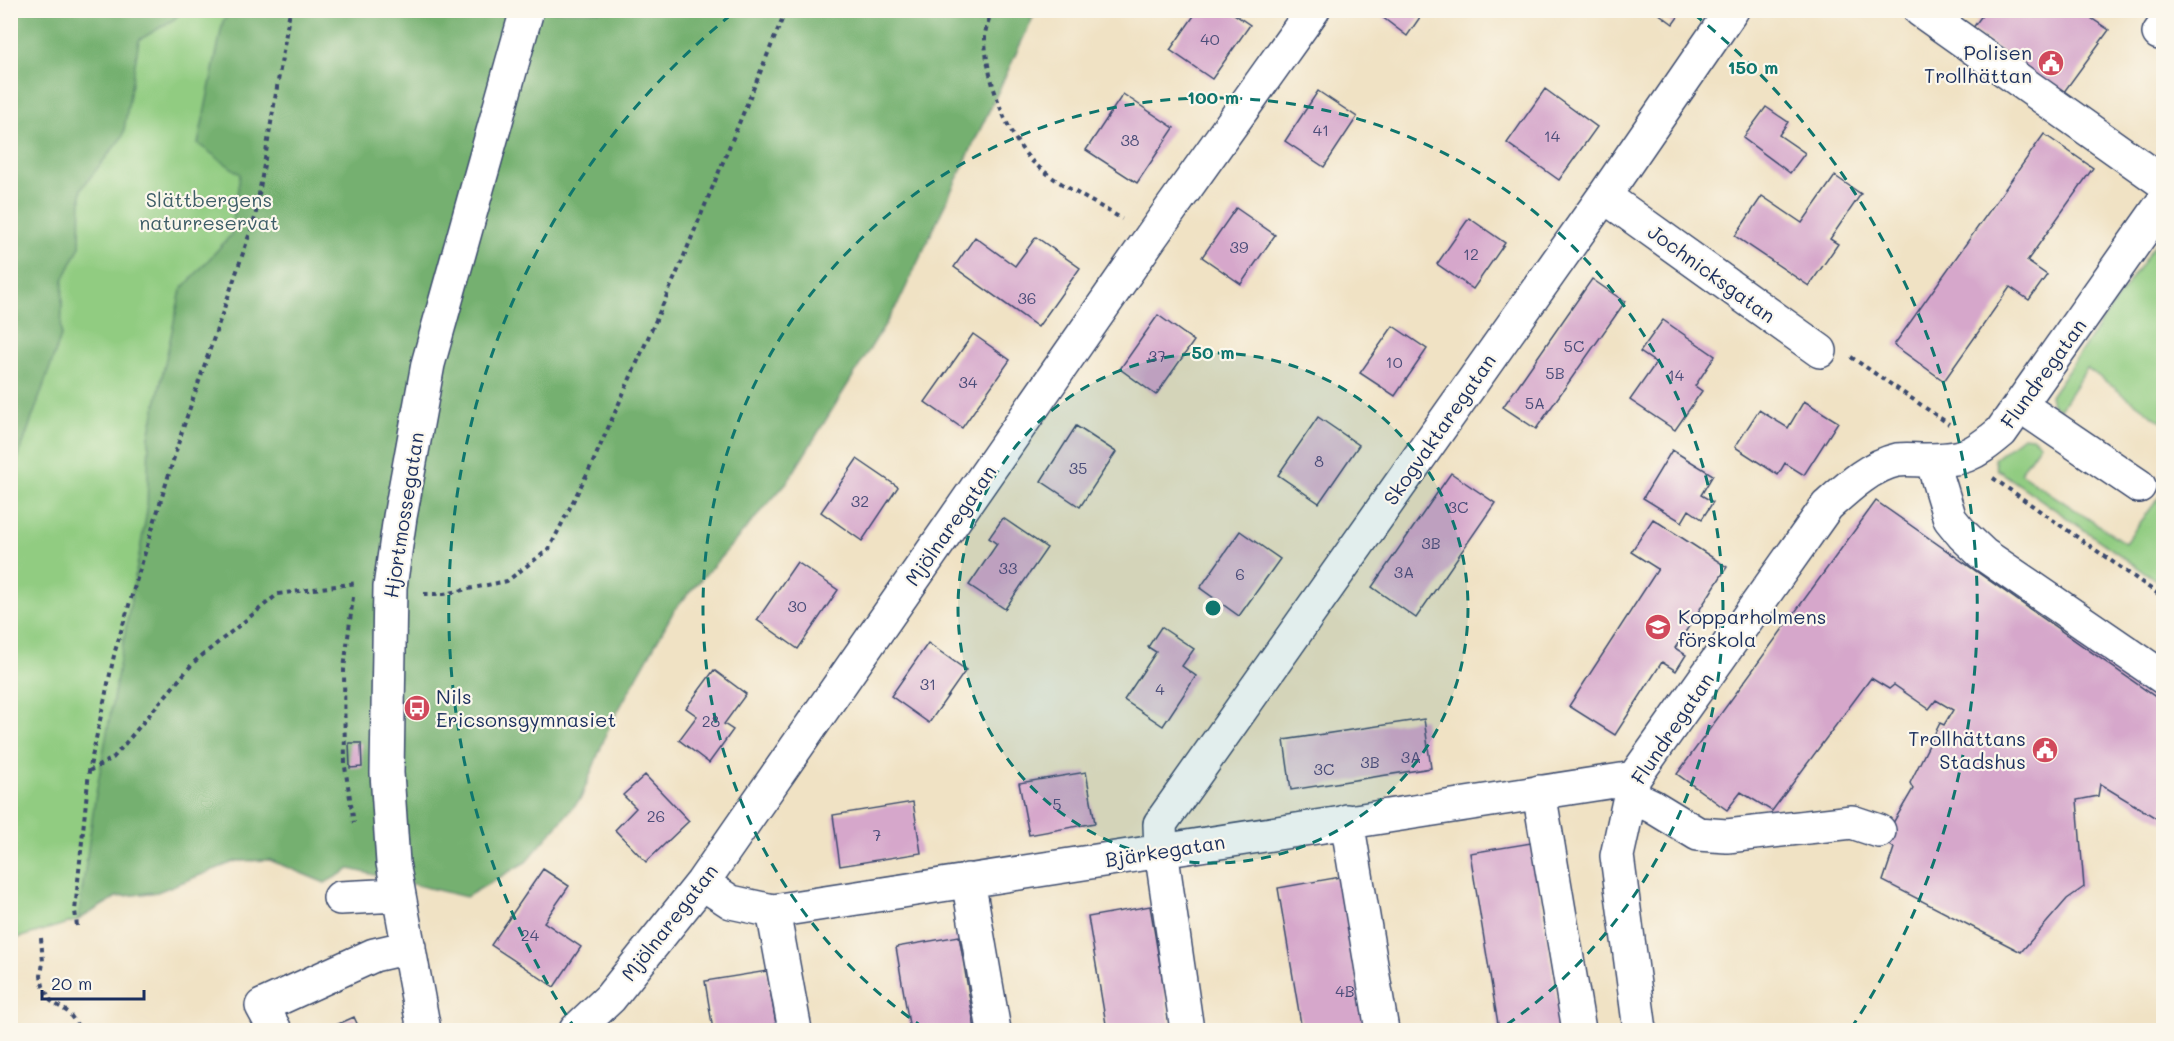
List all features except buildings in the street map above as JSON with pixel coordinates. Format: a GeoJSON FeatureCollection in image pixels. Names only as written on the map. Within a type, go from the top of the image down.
{"type":"FeatureCollection","features":[{"type":"Feature","properties":{"kind":"street","name":"Hjortmossegatan"},"geometry":{"type":"LineString","coordinates":[[424,1030],[393,863],[387,779],[390,587],[400,517],[428,364],[526,10]]}},
{"type":"Feature","properties":{"kind":"street","name":"Mjölnaregatan"},"geometry":{"type":"LineString","coordinates":[[576,1030],[610,998],[702,883],[1151,237],[1313,10]]}},
{"type":"Feature","properties":{"kind":"street","name":"Skogvaktaregatan"},"geometry":{"type":"LineString","coordinates":[[1187,1030],[1161,850],[1160,824],[1604,196],[1732,10]]}},
{"type":"Feature","properties":{"kind":"street"},"geometry":{"type":"LineString","coordinates":[[1920,10],[2163,183]]}},
{"type":"Feature","properties":{"kind":"street","name":"Jochnicksgatan"},"geometry":{"type":"LineString","coordinates":[[1604,196],[1820,351]]}},
{"type":"Feature","properties":{"kind":"street","name":"Flundregatan"},"geometry":{"type":"LineString","coordinates":[[1640,1030],[1617,856],[1632,786],[1827,506],[1852,483],[1874,469],[1897,460],[1956,459],[1977,452],[2001,432],[2163,201]]}},
{"type":"Feature","properties":{"kind":"street"},"geometry":{"type":"LineString","coordinates":[[2021,406],[2139,486]]}},
{"type":"Feature","properties":{"kind":"street"},"geometry":{"type":"LineString","coordinates":[[1932,460],[1950,519],[1983,554],[2163,678]]}},
{"type":"Feature","properties":{"kind":"street"},"geometry":{"type":"LineString","coordinates":[[1632,786],[1698,834],[1727,836],[1852,822],[1879,831]]}},
{"type":"Feature","properties":{"kind":"street","name":"Bjärkegatan"},"geometry":{"type":"LineString","coordinates":[[702,883],[731,902],[773,911],[1539,792],[1632,786]]}},
{"type":"Feature","properties":{"kind":"street"},"geometry":{"type":"LineString","coordinates":[[1539,792],[1579,1030]]}},
{"type":"Feature","properties":{"kind":"street"},"geometry":{"type":"LineString","coordinates":[[1347,821],[1382,1030]]}},
{"type":"Feature","properties":{"kind":"street"},"geometry":{"type":"LineString","coordinates":[[968,880],[994,1030]]}},
{"type":"Feature","properties":{"kind":"street"},"geometry":{"type":"LineString","coordinates":[[340,898],[398,896]]}},
{"type":"Feature","properties":{"kind":"street"},"geometry":{"type":"LineString","coordinates":[[773,911],[795,1030]]}},
{"type":"Feature","properties":{"kind":"street"},"geometry":{"type":"LineString","coordinates":[[274,1030],[262,1006],[374,955],[409,947]]}},
{"type":"Feature","properties":{"kind":"path"},"geometry":{"type":"LineString","coordinates":[[10,17],[14,10]]}},
{"type":"Feature","properties":{"kind":"path"},"geometry":{"type":"LineString","coordinates":[[77,926],[75,911],[89,771],[118,640],[183,428],[255,218],[290,10]]}},
{"type":"Feature","properties":{"kind":"path"},"geometry":{"type":"LineString","coordinates":[[423,583],[423,594],[444,594],[507,581],[549,549],[593,462],[669,289],[786,10]]}},
{"type":"Feature","properties":{"kind":"path"},"geometry":{"type":"LineString","coordinates":[[992,10],[985,36],[997,103],[1032,161],[1063,183],[1151,237]]}},
{"type":"Feature","properties":{"kind":"path"},"geometry":{"type":"LineString","coordinates":[[89,771],[113,758],[194,662],[278,594],[355,583],[390,587]]}},
{"type":"Feature","properties":{"kind":"path"},"geometry":{"type":"LineString","coordinates":[[40,938],[43,986],[51,1001],[68,1012],[81,1030]]}},
{"type":"Feature","properties":{"kind":"green space"},"geometry":{"type":"Polygon","coordinates":[[[11,10],[183,11],[173,20],[139,40],[123,136],[81,189],[80,246],[63,280],[61,336],[11,478],[11,10]]]}},
{"type":"Feature","properties":{"kind":"green space","name":"Slättbergens naturreservat"},"geometry":{"type":"Polygon","coordinates":[[[11,11],[474,11],[325,883],[270,860],[236,861],[157,892],[116,897],[78,920],[11,940],[11,11]]]}},
{"type":"Feature","properties":{"kind":"green space"},"geometry":{"type":"Polygon","coordinates":[[[232,11],[1036,11],[899,302],[788,481],[675,609],[609,727],[581,798],[526,862],[466,897],[350,869],[325,883],[270,860],[236,861],[157,892],[116,897],[78,920],[95,799],[147,511],[149,436],[181,290],[231,235],[240,174],[198,144],[223,21],[232,11]]]}},
{"type":"Feature","properties":{"kind":"green space"},"geometry":{"type":"Polygon","coordinates":[[[2163,233],[2163,423],[2087,368],[2060,409],[2052,404],[2050,396],[2163,233]]]}},
{"type":"Feature","properties":{"kind":"green space"},"geometry":{"type":"Polygon","coordinates":[[[2023,436],[2032,437],[2040,444],[2020,473],[2125,543],[2163,492],[2163,585],[1997,469],[1994,459],[2023,436]]]}},
{"type":"Feature","properties":{"kind":"place","name":"Polisen Trollhättan"},"geometry":{"type":"Point","coordinates":[2051,63]}},
{"type":"Feature","properties":{"kind":"place","name":"Kopparholmens förskola"},"geometry":{"type":"Point","coordinates":[1658,627]}},
{"type":"Feature","properties":{"kind":"place","name":"Nils Ericsonsgymnasiet"},"geometry":{"type":"Point","coordinates":[417,708]}},
{"type":"Feature","properties":{"kind":"place","name":"Trollhättans Stadshus"},"geometry":{"type":"Point","coordinates":[2045,750]}}]}
